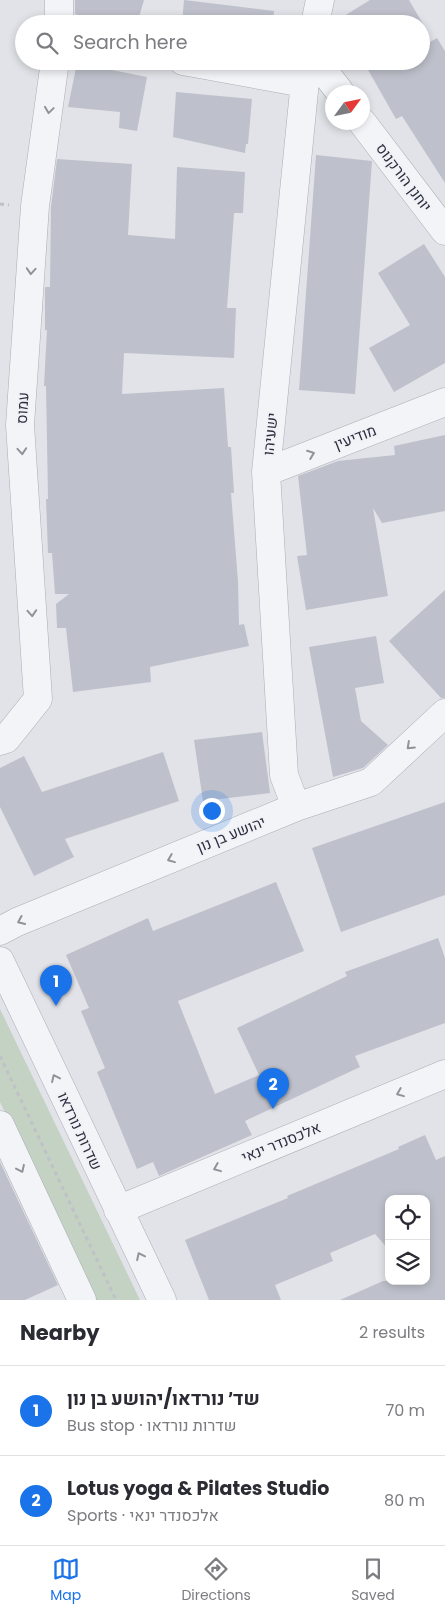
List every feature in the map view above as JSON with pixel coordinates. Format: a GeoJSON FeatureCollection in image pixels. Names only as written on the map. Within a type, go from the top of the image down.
{"type":"FeatureCollection","features":[{"type":"Feature","properties":{"kind":"street"},"geometry":{"type":"LineString","coordinates":[[59,15],[60,0]]}},
{"type":"Feature","properties":{"kind":"street"},"geometry":{"type":"LineString","coordinates":[[317,15],[320,0]]}},
{"type":"Feature","properties":{"kind":"street","name":"עמוס"},"geometry":{"type":"LineString","coordinates":[[0,741],[6,739],[38,699],[20,425],[35,206],[54,70]]}},
{"type":"Feature","properties":{"kind":"street","name":"ישעיהו"},"geometry":{"type":"LineString","coordinates":[[296,807],[284,775],[266,472],[309,70]]}},
{"type":"Feature","properties":{"kind":"street"},"geometry":{"type":"LineString","coordinates":[[312,70],[331,85]]}},
{"type":"Feature","properties":{"kind":"street","name":"יוחנן הורקנוס"},"geometry":{"type":"LineString","coordinates":[[368,130],[445,231]]}},
{"type":"Feature","properties":{"kind":"street","name":"מודיעין"},"geometry":{"type":"LineString","coordinates":[[266,472],[445,402]]}},
{"type":"Feature","properties":{"kind":"street","name":"יהושע בן נון"},"geometry":{"type":"LineString","coordinates":[[0,931],[17,922],[296,807],[371,782],[445,712]]}},
{"type":"Feature","properties":{"kind":"street","name":"שדרות נורדאו"},"geometry":{"type":"LineString","coordinates":[[0,961],[162,1300]]}},
{"type":"Feature","properties":{"kind":"street","name":"אלכסנדר ינאי"},"geometry":{"type":"LineString","coordinates":[[118,1210],[445,1074]]}},
{"type":"Feature","properties":{"kind":"street"},"geometry":{"type":"LineString","coordinates":[[0,1125],[82,1300]]}},
{"type":"Feature","properties":{"kind":"path"},"geometry":{"type":"LineString","coordinates":[[0,1056],[116,1300]]}},
{"type":"Feature","properties":{"kind":"green space"},"geometry":{"type":"Polygon","coordinates":[[[0,1009],[140,1300],[95,1300],[0,1102],[0,1009]]]}},
{"type":"Feature","properties":{"kind":"building"},"geometry":{"type":"Polygon","coordinates":[[[75,0],[144,0],[140,15],[75,14],[75,0]]]}},
{"type":"Feature","properties":{"kind":"building"},"geometry":{"type":"Polygon","coordinates":[[[184,0],[274,11],[274,15],[183,15],[184,0]]]}},
{"type":"Feature","properties":{"kind":"building"},"geometry":{"type":"Polygon","coordinates":[[[370,0],[409,0],[418,15],[346,15],[370,0]]]}},
{"type":"Feature","properties":{"kind":"building"},"geometry":{"type":"Polygon","coordinates":[[[437,38],[445,51],[445,183],[402,116],[396,119],[368,70],[430,70],[430,42],[437,38]]]}},
{"type":"Feature","properties":{"kind":"building"},"geometry":{"type":"Polygon","coordinates":[[[76,70],[112,70],[147,77],[137,131],[119,128],[120,112],[68,107],[76,70]]]}},
{"type":"Feature","properties":{"kind":"building"},"geometry":{"type":"Polygon","coordinates":[[[176,92],[252,99],[248,144],[246,144],[245,153],[173,137],[176,92]]]}},
{"type":"Feature","properties":{"kind":"building"},"geometry":{"type":"Polygon","coordinates":[[[316,155],[372,161],[355,394],[299,390],[316,155]]]}},
{"type":"Feature","properties":{"kind":"building"},"geometry":{"type":"Polygon","coordinates":[[[57,159],[132,164],[128,235],[175,239],[177,167],[245,172],[243,213],[234,213],[227,308],[236,308],[234,358],[124,353],[122,394],[224,388],[228,447],[231,447],[234,493],[231,493],[238,581],[239,625],[244,624],[249,646],[150,667],[151,682],[73,692],[66,628],[57,628],[56,604],[69,594],[55,594],[52,553],[48,553],[46,499],[48,499],[46,386],[44,386],[47,330],[45,330],[45,287],[50,287],[51,207],[57,159]]]}},
{"type":"Feature","properties":{"kind":"building"},"geometry":{"type":"Polygon","coordinates":[[[424,244],[445,277],[445,363],[394,392],[369,348],[410,325],[378,273],[424,244]]]}},
{"type":"Feature","properties":{"kind":"building"},"geometry":{"type":"Polygon","coordinates":[[[445,435],[445,511],[382,523],[373,508],[388,596],[306,610],[297,556],[307,555],[298,476],[338,461],[395,455],[394,446],[445,435]]]}},
{"type":"Feature","properties":{"kind":"building"},"geometry":{"type":"Polygon","coordinates":[[[445,590],[445,698],[441,698],[389,641],[445,590]]]}},
{"type":"Feature","properties":{"kind":"building"},"geometry":{"type":"Polygon","coordinates":[[[376,636],[384,683],[355,688],[361,721],[388,745],[363,768],[333,777],[309,647],[376,636]]]}},
{"type":"Feature","properties":{"kind":"building"},"geometry":{"type":"Polygon","coordinates":[[[262,732],[270,793],[203,801],[194,740],[262,732]]]}},
{"type":"Feature","properties":{"kind":"building"},"geometry":{"type":"Polygon","coordinates":[[[163,752],[179,801],[65,839],[74,857],[34,876],[0,807],[0,768],[24,756],[42,792],[163,752]]]}},
{"type":"Feature","properties":{"kind":"building"},"geometry":{"type":"Polygon","coordinates":[[[445,802],[445,895],[341,932],[312,848],[445,802]]]}},
{"type":"Feature","properties":{"kind":"building"},"geometry":{"type":"Polygon","coordinates":[[[276,882],[304,951],[178,1001],[215,1094],[259,1075],[237,1028],[347,976],[345,972],[438,938],[445,958],[445,1023],[355,1056],[360,1067],[245,1121],[252,1135],[159,1176],[153,1162],[137,1169],[97,1072],[105,1068],[81,1011],[89,1008],[66,955],[148,918],[153,931],[276,882]]]}},
{"type":"Feature","properties":{"kind":"building"},"geometry":{"type":"Polygon","coordinates":[[[425,1135],[436,1160],[445,1156],[445,1300],[340,1300],[383,1281],[385,1281],[385,1285],[430,1285],[430,1195],[385,1195],[385,1245],[375,1234],[330,1253],[333,1261],[275,1285],[281,1300],[209,1300],[185,1240],[288,1198],[287,1196],[399,1149],[398,1147],[425,1135]]]}},
{"type":"Feature","properties":{"kind":"building"},"geometry":{"type":"Polygon","coordinates":[[[0,1162],[58,1285],[25,1300],[0,1300],[0,1162]]]}},
{"type":"Feature","properties":{"kind":"place","name":"שד׳ נורדאו/יהושע בן נון"},"geometry":{"type":"Point","coordinates":[56,1006]}},
{"type":"Feature","properties":{"kind":"place","name":"Lotus yoga & Pilates Studio"},"geometry":{"type":"Point","coordinates":[273,1109]}}]}
